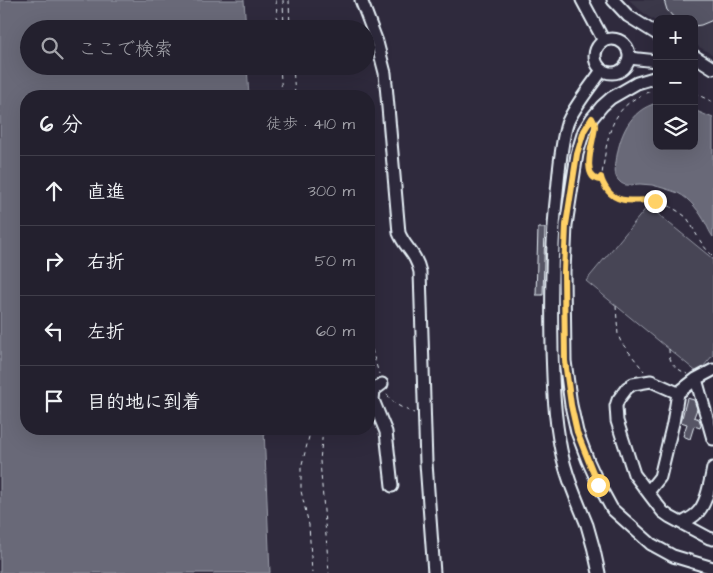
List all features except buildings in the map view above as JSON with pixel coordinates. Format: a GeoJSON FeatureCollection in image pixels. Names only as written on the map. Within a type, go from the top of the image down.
{"type":"FeatureCollection","features":[{"type":"Feature","properties":{"kind":"street"},"geometry":{"type":"LineString","coordinates":[[361,0],[369,20]]}},
{"type":"Feature","properties":{"kind":"street"},"geometry":{"type":"LineString","coordinates":[[582,0],[604,41]]}},
{"type":"Feature","properties":{"kind":"street"},"geometry":{"type":"LineString","coordinates":[[613,0],[628,16],[653,32]]}},
{"type":"Feature","properties":{"kind":"street"},"geometry":{"type":"LineString","coordinates":[[375,37],[385,73],[399,233],[416,258],[420,272],[426,453],[434,573]]}},
{"type":"Feature","properties":{"kind":"street"},"geometry":{"type":"LineString","coordinates":[[614,39],[624,43],[630,58],[626,67],[622,70],[612,73],[602,70],[598,66],[595,55],[596,50],[604,41],[614,39]]}},
{"type":"Feature","properties":{"kind":"street"},"geometry":{"type":"LineString","coordinates":[[630,58],[653,61]]}},
{"type":"Feature","properties":{"kind":"street"},"geometry":{"type":"LineString","coordinates":[[698,62],[713,68]]}},
{"type":"Feature","properties":{"kind":"street"},"geometry":{"type":"LineString","coordinates":[[599,573],[587,525],[565,468],[557,431],[554,390],[551,263],[558,182],[566,129],[571,116],[602,70]]}},
{"type":"Feature","properties":{"kind":"street"},"geometry":{"type":"LineString","coordinates":[[653,78],[637,83],[611,98],[592,118],[584,131],[577,154],[566,225],[564,272],[565,361],[577,432],[598,485],[612,509],[650,544],[673,556],[713,568]]}},
{"type":"Feature","properties":{"kind":"street"},"geometry":{"type":"LineString","coordinates":[[648,492],[660,477],[673,423],[678,392],[713,370]]}},
{"type":"Feature","properties":{"kind":"street"},"geometry":{"type":"LineString","coordinates":[[696,379],[708,401],[713,439]]}},
{"type":"Feature","properties":{"kind":"street"},"geometry":{"type":"LineString","coordinates":[[678,392],[651,382],[633,384],[622,393],[616,406],[617,421],[634,474],[663,512],[713,540]]}},
{"type":"Feature","properties":{"kind":"street"},"geometry":{"type":"LineString","coordinates":[[375,389],[382,384]]}},
{"type":"Feature","properties":{"kind":"street"},"geometry":{"type":"LineString","coordinates":[[375,405],[386,432],[392,486]]}},
{"type":"Feature","properties":{"kind":"street"},"geometry":{"type":"LineString","coordinates":[[682,523],[702,508],[713,468]]}},
{"type":"Feature","properties":{"kind":"path"},"geometry":{"type":"LineString","coordinates":[[276,0],[277,20]]}},
{"type":"Feature","properties":{"kind":"path"},"geometry":{"type":"LineString","coordinates":[[283,0],[284,20]]}},
{"type":"Feature","properties":{"kind":"path"},"geometry":{"type":"LineString","coordinates":[[289,0],[290,20]]}},
{"type":"Feature","properties":{"kind":"path"},"geometry":{"type":"LineString","coordinates":[[281,75],[282,90]]}},
{"type":"Feature","properties":{"kind":"path"},"geometry":{"type":"LineString","coordinates":[[294,75],[295,90]]}},
{"type":"Feature","properties":{"kind":"path"},"geometry":{"type":"LineString","coordinates":[[653,90],[632,101],[621,110],[613,122],[606,143],[601,177],[602,183],[610,194],[618,199],[624,201],[645,199],[674,209],[687,218],[703,246],[713,256]]}},
{"type":"Feature","properties":{"kind":"path"},"geometry":{"type":"LineString","coordinates":[[698,95],[713,102]]}},
{"type":"Feature","properties":{"kind":"path"},"geometry":{"type":"LineString","coordinates":[[590,148],[592,176],[596,180],[600,180],[601,177]]}},
{"type":"Feature","properties":{"kind":"path"},"geometry":{"type":"LineString","coordinates":[[616,306],[620,342],[651,382]]}},
{"type":"Feature","properties":{"kind":"path"},"geometry":{"type":"LineString","coordinates":[[669,349],[669,357],[672,364],[696,379]]}},
{"type":"Feature","properties":{"kind":"path"},"geometry":{"type":"LineString","coordinates":[[309,435],[301,468],[301,491],[309,525],[312,573]]}},
{"type":"Feature","properties":{"kind":"path"},"geometry":{"type":"LineString","coordinates":[[322,435],[320,461],[329,573]]}},
{"type":"Feature","properties":{"kind":"shaded area"},"geometry":{"type":"Polygon","coordinates":[[[629,0],[713,0],[713,55],[698,46],[698,15],[653,15],[653,20],[629,0]]]}},
{"type":"Feature","properties":{"kind":"shaded area"},"geometry":{"type":"Polygon","coordinates":[[[648,206],[713,259],[713,355],[698,373],[586,281],[648,206]]]}},
{"type":"Feature","properties":{"kind":"water"},"geometry":{"type":"Polygon","coordinates":[[[0,0],[244,0],[245,20],[20,20],[20,75],[248,75],[249,90],[20,90],[20,435],[264,435],[270,573],[0,573],[0,0]]]}},
{"type":"Feature","properties":{"kind":"water"},"geometry":{"type":"Polygon","coordinates":[[[653,105],[653,150],[698,150],[698,112],[713,118],[713,237],[698,210],[682,196],[652,185],[624,184],[616,177],[617,153],[623,134],[633,118],[653,105]]]}},
{"type":"Feature","properties":{"kind":"route"},"geometry":{"type":"LineString","coordinates":[[598,485],[577,432],[565,361],[564,272],[566,225],[577,154],[584,131],[592,118],[595,126],[590,148],[590,167],[594,179],[600,180],[601,177],[602,183],[610,194],[618,199],[624,201],[645,199],[655,201]]}}]}
